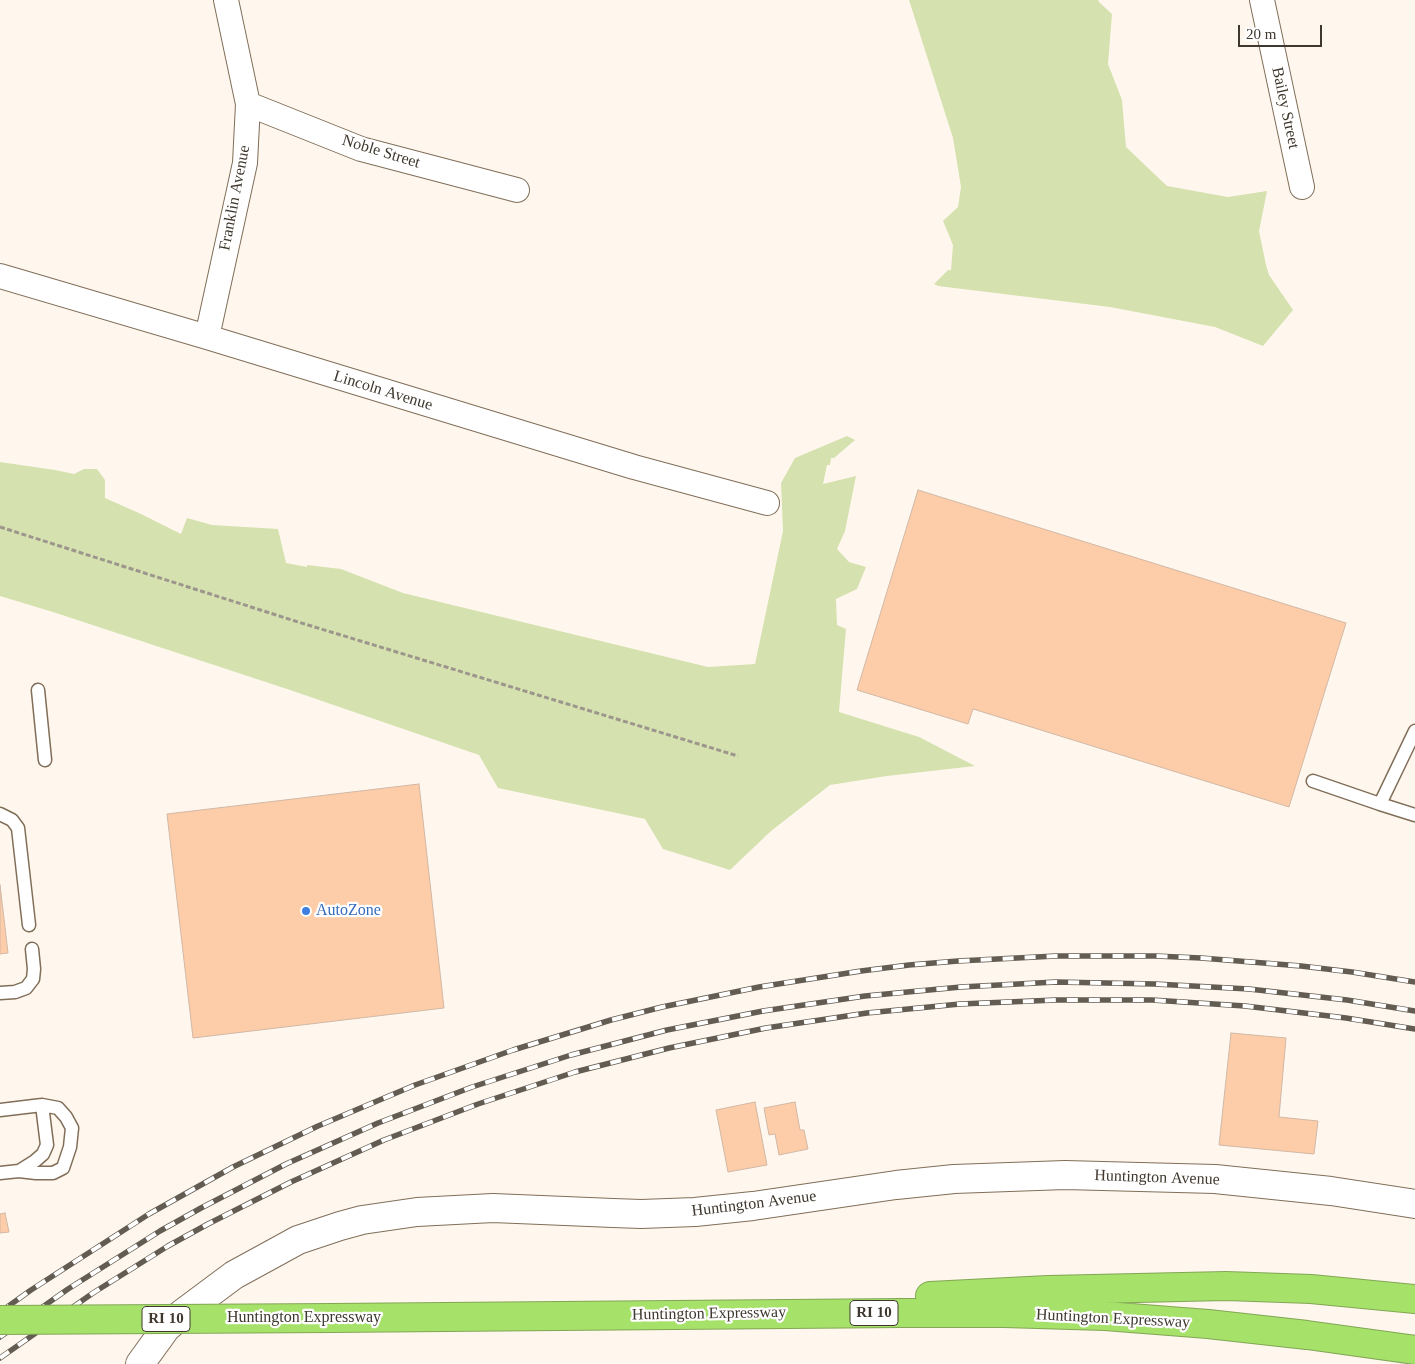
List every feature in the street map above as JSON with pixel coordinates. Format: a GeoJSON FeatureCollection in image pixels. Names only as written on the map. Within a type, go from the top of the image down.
{"type":"FeatureCollection","features":[{"type":"Feature","properties":{"kind":"highway"},"geometry":{"type":"LineString","coordinates":[[598,1315],[985,1292],[1182,1287],[1294,1288],[1415,1299]]}},
{"type":"Feature","properties":{"kind":"highway","name":"Huntington Expressway"},"geometry":{"type":"LineString","coordinates":[[0,1320],[902,1312],[1004,1313],[1105,1316],[1208,1324],[1415,1350]]}},
{"type":"Feature","properties":{"kind":"main road","name":"Huntington Avenue"},"geometry":{"type":"LineString","coordinates":[[140,1364],[166,1328],[182,1313],[234,1275],[298,1240],[320,1232],[362,1220],[399,1215],[493,1208],[641,1214],[695,1212],[754,1206],[954,1178],[1065,1175],[1168,1177],[1232,1181],[1331,1191],[1415,1204]]}},
{"type":"Feature","properties":{"kind":"street","name":"Franklin Avenue"},"geometry":{"type":"LineString","coordinates":[[207,337],[245,162],[248,104],[226,0]]}},
{"type":"Feature","properties":{"kind":"street","name":"Bailey Street"},"geometry":{"type":"LineString","coordinates":[[1262,0],[1302,187]]}},
{"type":"Feature","properties":{"kind":"street","name":"Noble Street"},"geometry":{"type":"LineString","coordinates":[[248,104],[361,149],[517,190]]}},
{"type":"Feature","properties":{"kind":"street","name":"Lincoln Avenue"},"geometry":{"type":"LineString","coordinates":[[0,276],[634,467],[767,503]]}},
{"type":"Feature","properties":{"kind":"lane"},"geometry":{"type":"LineString","coordinates":[[38,690],[45,760]]}},
{"type":"Feature","properties":{"kind":"lane"},"geometry":{"type":"LineString","coordinates":[[1380,804],[1415,731]]}},
{"type":"Feature","properties":{"kind":"lane"},"geometry":{"type":"LineString","coordinates":[[1313,781],[1415,815]]}},
{"type":"Feature","properties":{"kind":"lane"},"geometry":{"type":"LineString","coordinates":[[0,814],[12,820],[18,828],[29,925]]}},
{"type":"Feature","properties":{"kind":"lane"},"geometry":{"type":"LineString","coordinates":[[0,993],[15,992],[26,988],[33,978],[32,949]]}},
{"type":"Feature","properties":{"kind":"lane"},"geometry":{"type":"LineString","coordinates":[[19,1170],[43,1154],[47,1145],[42,1105]]}},
{"type":"Feature","properties":{"kind":"lane"},"geometry":{"type":"LineString","coordinates":[[0,1110],[42,1105],[58,1108],[72,1128],[70,1147],[63,1168],[52,1173],[19,1170],[0,1173]]}},
{"type":"Feature","properties":{"kind":"path"},"geometry":{"type":"LineString","coordinates":[[0,527],[295,621],[738,756]]}},
{"type":"Feature","properties":{"kind":"green space"},"geometry":{"type":"Polygon","coordinates":[[[909,0],[1098,0],[1112,14],[1108,64],[1122,100],[1126,147],[1167,186],[1228,197],[1267,191],[1259,231],[1266,265],[1269,275],[1293,310],[1263,346],[1215,327],[1110,307],[934,284],[948,270],[951,270],[953,245],[943,221],[958,207],[961,187],[953,138],[909,0]]]}},
{"type":"Feature","properties":{"kind":"green space"},"geometry":{"type":"Polygon","coordinates":[[[847,436],[855,440],[834,458],[831,458],[830,465],[827,465],[823,484],[856,476],[845,531],[837,549],[849,562],[866,567],[857,589],[836,599],[837,625],[846,629],[839,712],[919,737],[975,766],[887,776],[830,785],[771,831],[730,870],[663,849],[645,819],[498,788],[479,755],[290,690],[0,596],[0,462],[74,474],[84,469],[97,469],[105,480],[105,498],[181,534],[187,518],[212,525],[278,529],[286,563],[307,567],[307,565],[341,569],[403,593],[708,667],[755,664],[783,531],[781,483],[795,458],[847,436]]]}},
{"type":"Feature","properties":{"kind":"building"},"geometry":{"type":"Polygon","coordinates":[[[918,490],[1346,623],[1289,807],[973,709],[968,724],[857,690],[918,490]]]}},
{"type":"Feature","properties":{"kind":"building","name":"AutoZone"},"geometry":{"type":"Polygon","coordinates":[[[419,784],[444,1008],[193,1038],[167,814],[419,784]]]}},
{"type":"Feature","properties":{"kind":"building"},"geometry":{"type":"Polygon","coordinates":[[[0,885],[8,953],[0,954],[0,885]]]}},
{"type":"Feature","properties":{"kind":"building"},"geometry":{"type":"Polygon","coordinates":[[[1231,1033],[1286,1038],[1279,1117],[1318,1121],[1314,1154],[1219,1145],[1231,1033]]]}},
{"type":"Feature","properties":{"kind":"building"},"geometry":{"type":"Polygon","coordinates":[[[755,1102],[767,1165],[728,1172],[716,1110],[755,1102]]]}},
{"type":"Feature","properties":{"kind":"building"},"geometry":{"type":"Polygon","coordinates":[[[795,1102],[800,1130],[804,1130],[808,1149],[779,1155],[775,1134],[769,1135],[764,1108],[795,1102]]]}},
{"type":"Feature","properties":{"kind":"building"},"geometry":{"type":"Polygon","coordinates":[[[5,1213],[9,1232],[0,1233],[0,1214],[5,1213]]]}},
{"type":"Feature","properties":{"kind":"railway"},"geometry":{"type":"LineString","coordinates":[[0,1312],[149,1214],[233,1167],[318,1126],[415,1085],[513,1050],[611,1020],[662,1007],[759,987],[861,971],[958,961],[1056,956],[1201,958],[1301,966],[1415,982]]}},
{"type":"Feature","properties":{"kind":"railway"},"geometry":{"type":"LineString","coordinates":[[0,1337],[68,1289],[160,1231],[286,1164],[378,1123],[472,1087],[571,1055],[667,1030],[763,1011],[865,996],[961,987],[1056,982],[1155,984],[1249,989],[1347,1000],[1415,1011]]}},
{"type":"Feature","properties":{"kind":"railway"},"geometry":{"type":"LineString","coordinates":[[0,1358],[93,1293],[168,1246],[291,1182],[384,1140],[478,1104],[575,1072],[669,1048],[766,1028],[867,1013],[960,1004],[1056,1000],[1152,1000],[1245,1006],[1346,1018],[1415,1029]]}},
{"type":"Feature","properties":{"kind":"place","name":"AutoZone"},"geometry":{"type":"Point","coordinates":[306,911]}}]}
